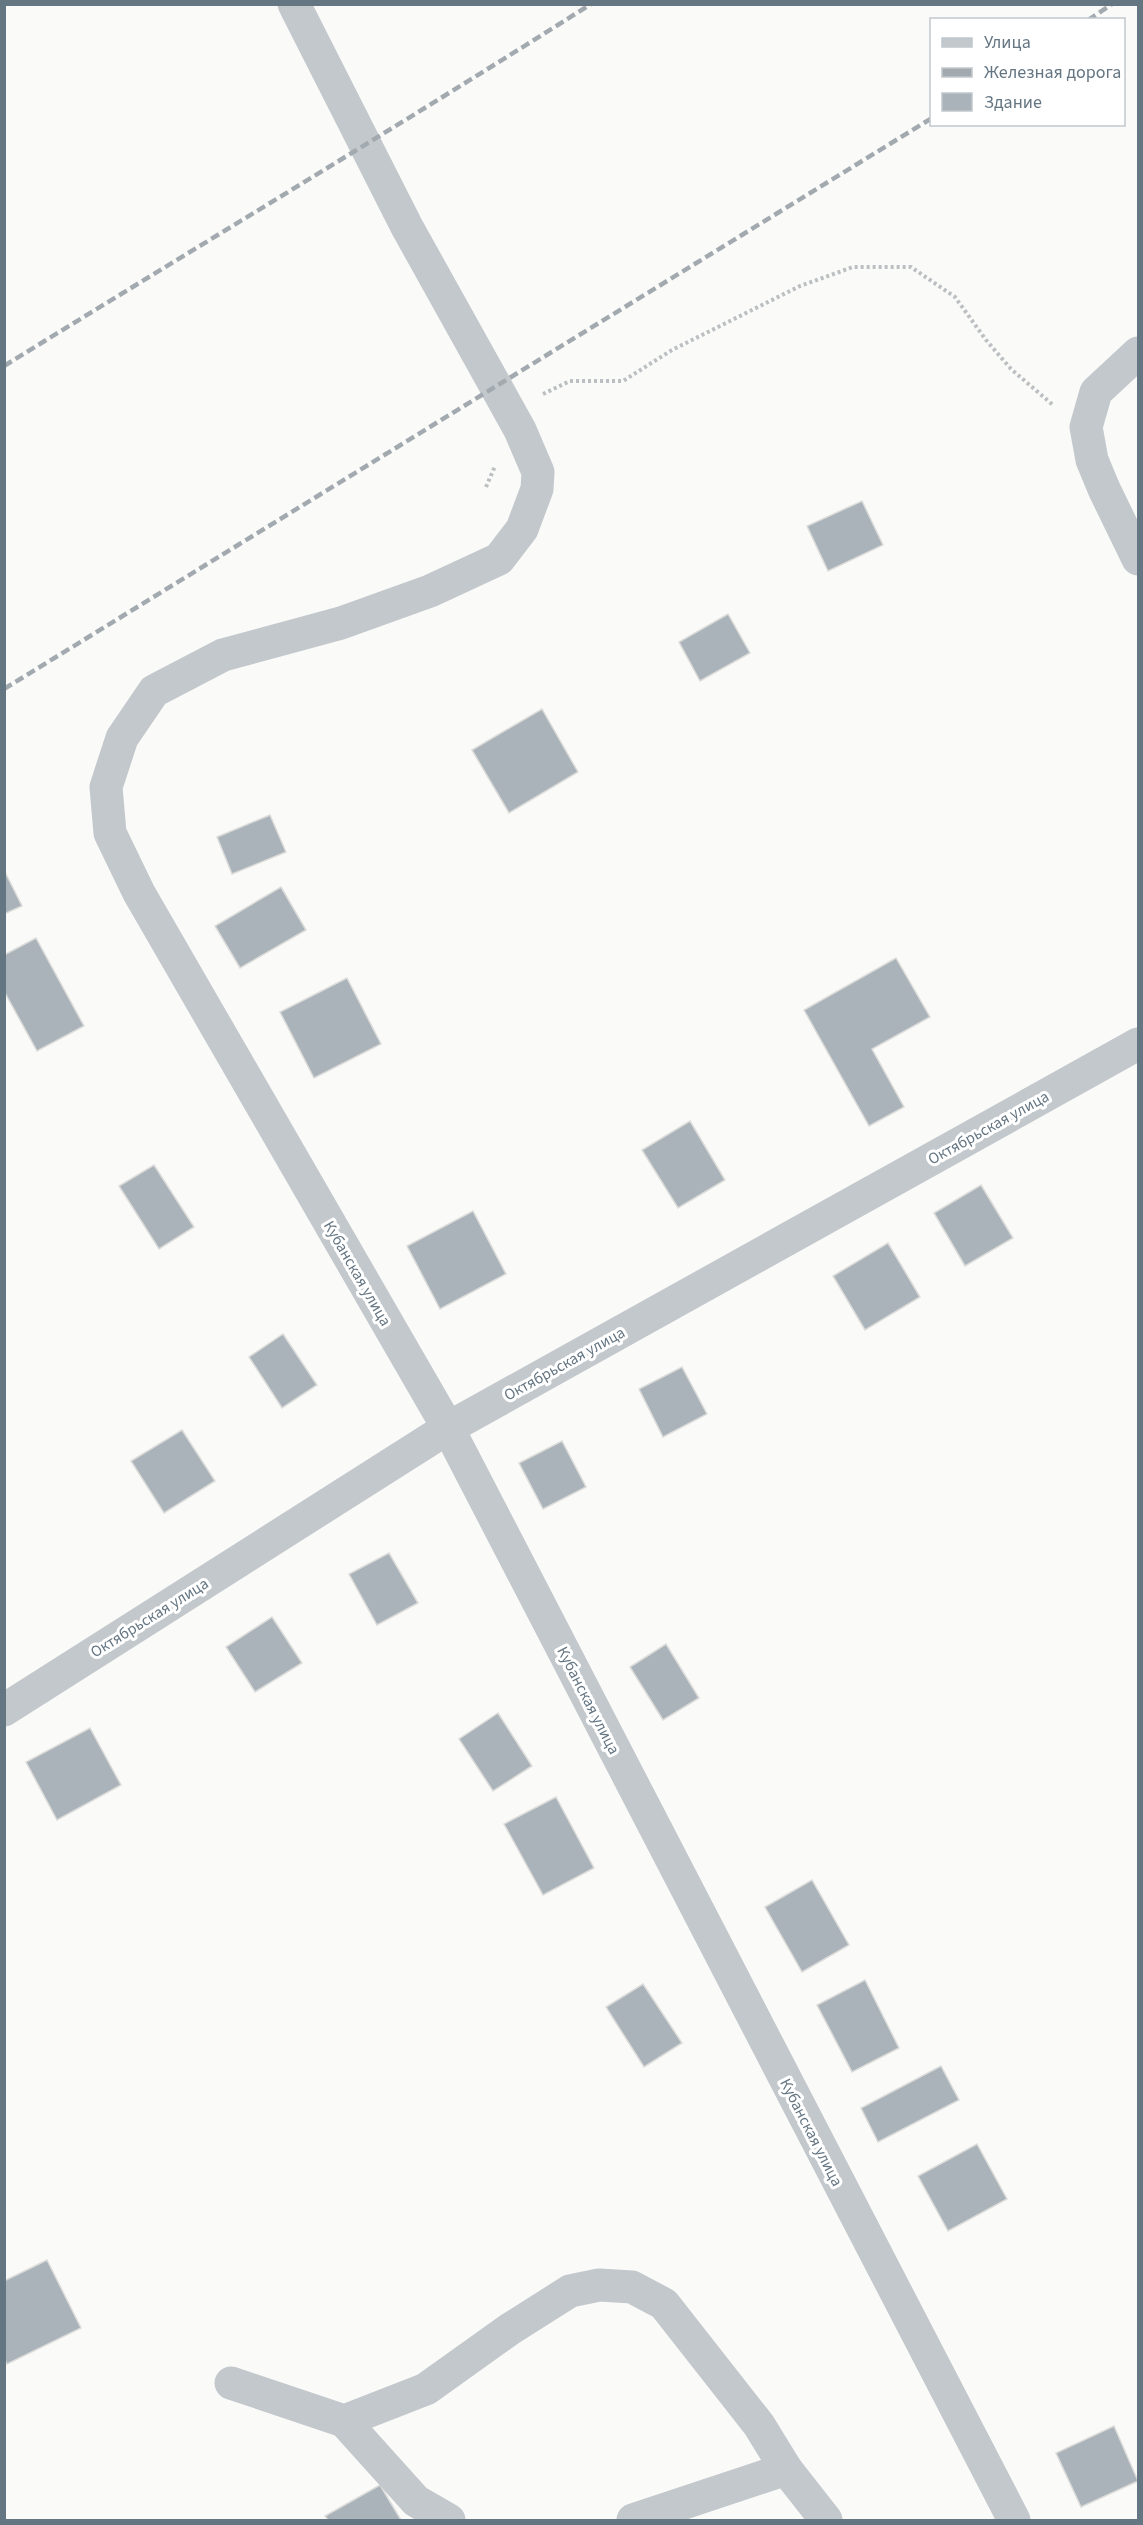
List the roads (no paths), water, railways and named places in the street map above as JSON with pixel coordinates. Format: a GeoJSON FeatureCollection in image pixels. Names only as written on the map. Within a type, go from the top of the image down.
{"type":"FeatureCollection","features":[{"type":"Feature","properties":{"kind":"street","name":"Кубанская улица"},"geometry":{"type":"LineString","coordinates":[[294,4],[407,227],[515,421],[536,463],[537,489],[522,529],[499,559],[430,591],[341,623],[223,655],[154,691],[122,738],[106,787],[110,833],[139,893],[448,1428],[1014,2520]]}},
{"type":"Feature","properties":{"kind":"street"},"geometry":{"type":"LineString","coordinates":[[1138,352],[1096,392],[1086,427],[1092,460],[1138,560]]}},
{"type":"Feature","properties":{"kind":"street","name":"Октябрьская улица"},"geometry":{"type":"LineString","coordinates":[[4,1710],[448,1428],[1138,1044]]}},
{"type":"Feature","properties":{"kind":"street"},"geometry":{"type":"LineString","coordinates":[[344,2421],[426,2389],[510,2329],[570,2291],[599,2284],[632,2287],[664,2304],[759,2425],[786,2469],[826,2520]]}},
{"type":"Feature","properties":{"kind":"street"},"geometry":{"type":"LineString","coordinates":[[231,2383],[344,2421],[416,2501],[449,2520]]}},
{"type":"Feature","properties":{"kind":"street"},"geometry":{"type":"LineString","coordinates":[[633,2520],[786,2469]]}},
{"type":"Feature","properties":{"kind":"railway"},"geometry":{"type":"LineString","coordinates":[[4,366],[591,4]]}},
{"type":"Feature","properties":{"kind":"railway"},"geometry":{"type":"LineString","coordinates":[[1091,18],[1112,4]]}},
{"type":"Feature","properties":{"kind":"railway"},"geometry":{"type":"LineString","coordinates":[[4,689],[930,119]]}}]}
